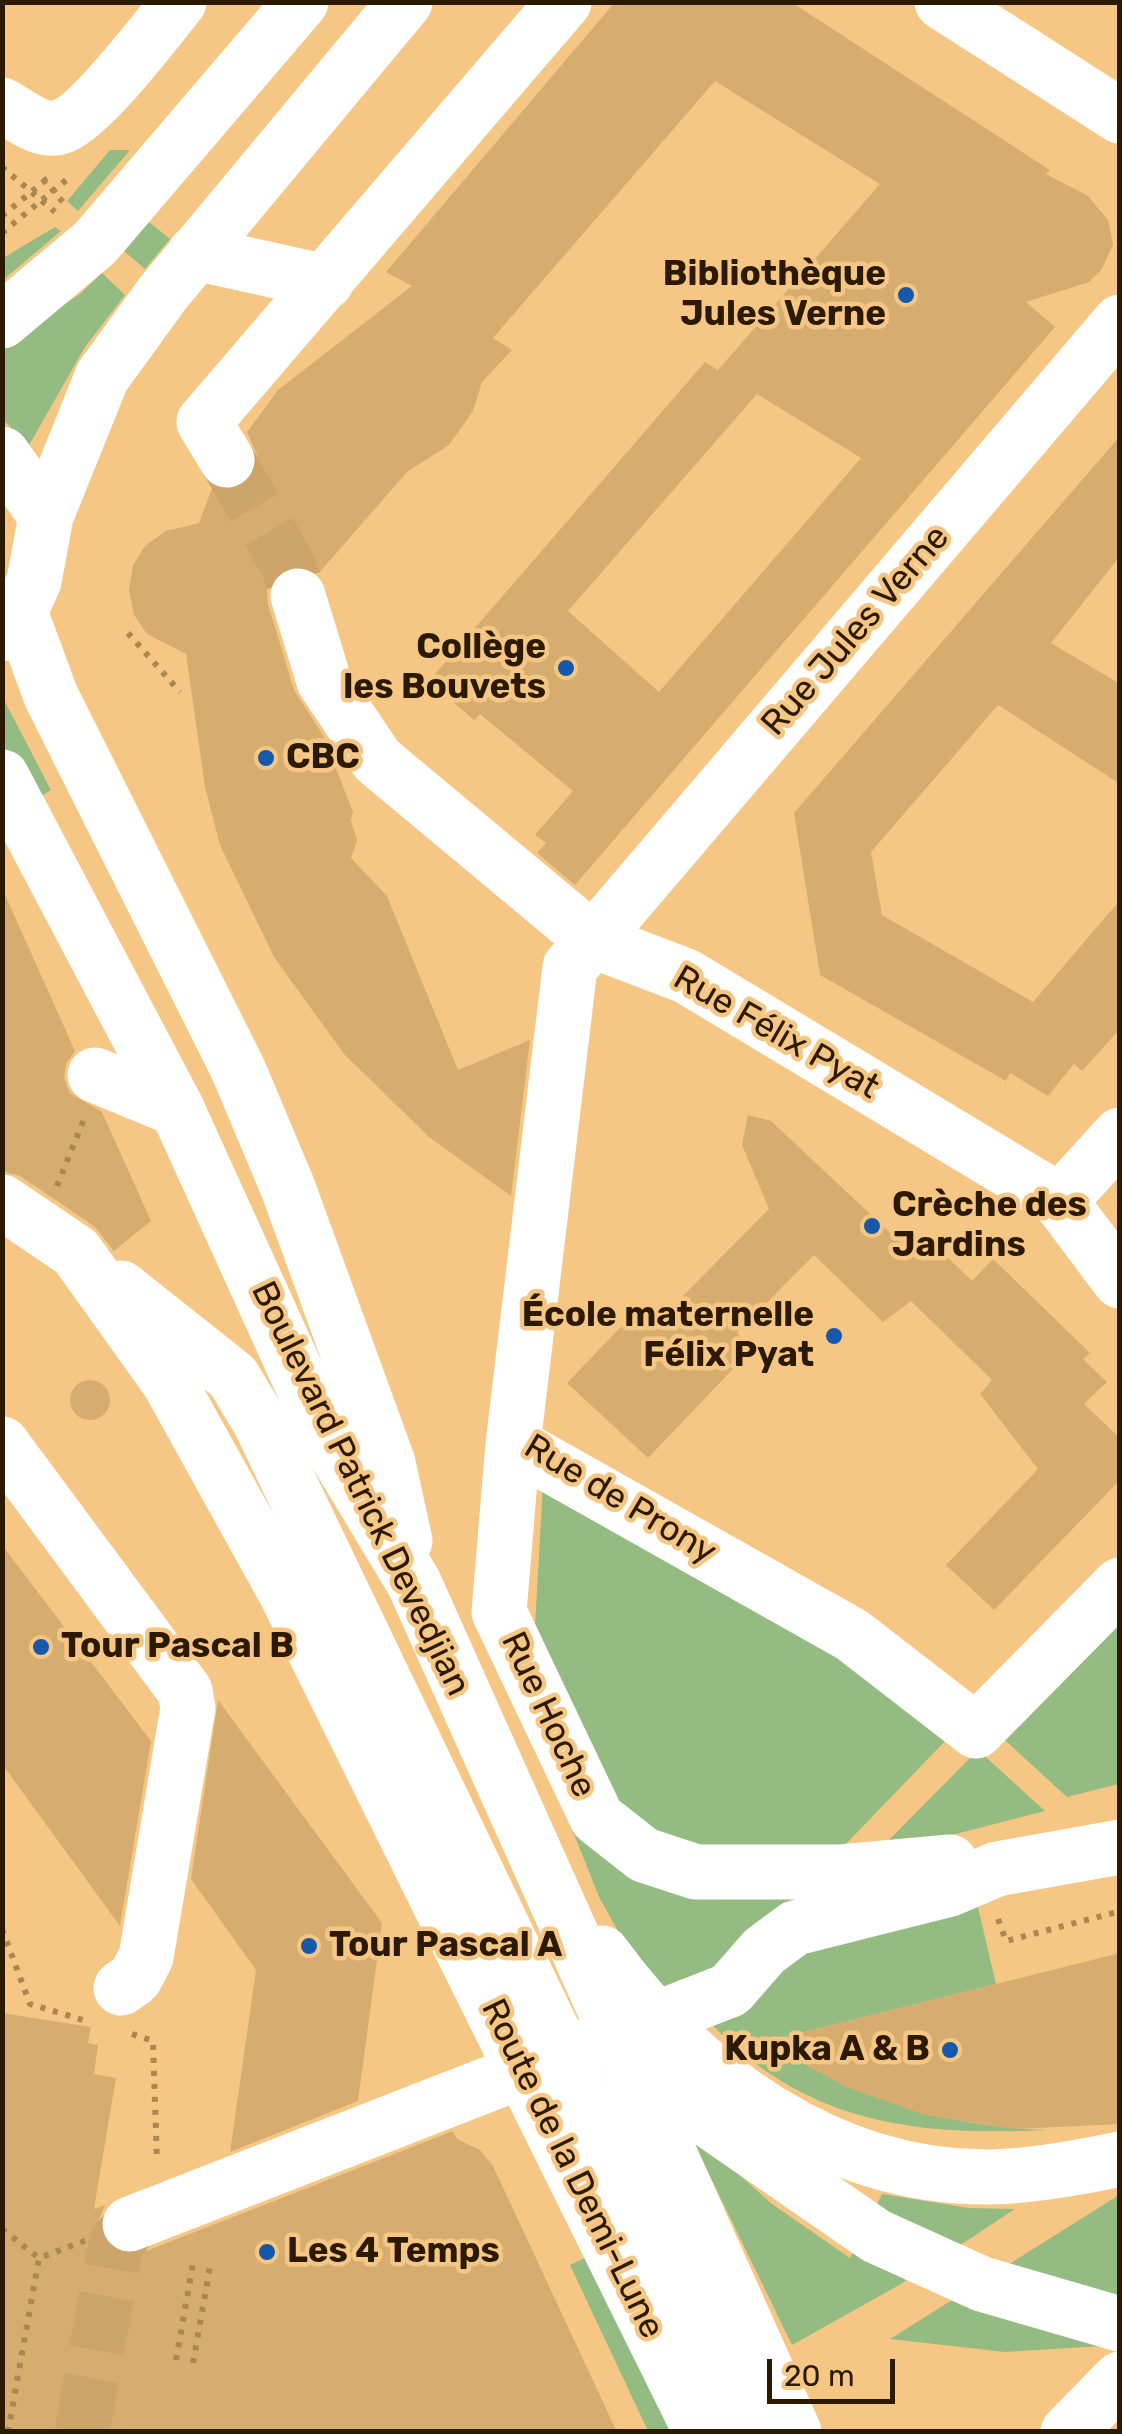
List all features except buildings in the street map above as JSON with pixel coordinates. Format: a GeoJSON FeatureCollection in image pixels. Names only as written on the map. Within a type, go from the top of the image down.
{"type":"FeatureCollection","features":[{"type":"Feature","properties":{"kind":"street"},"geometry":{"type":"LineString","coordinates":[[2,105],[40,127],[60,127],[85,111],[180,2]]}},
{"type":"Feature","properties":{"kind":"street"},"geometry":{"type":"LineString","coordinates":[[2,321],[94,244],[300,2]]}},
{"type":"Feature","properties":{"kind":"street"},"geometry":{"type":"LineString","coordinates":[[405,2],[195,253],[102,377],[46,516],[34,581],[11,623],[220,1034],[288,1188],[388,1463],[414,1583]]}},
{"type":"Feature","properties":{"kind":"street"},"geometry":{"type":"LineString","coordinates":[[215,441],[326,282],[564,2]]}},
{"type":"Feature","properties":{"kind":"street"},"geometry":{"type":"LineString","coordinates":[[942,2],[1120,116]]}},
{"type":"Feature","properties":{"kind":"street"},"geometry":{"type":"LineString","coordinates":[[195,253],[326,282]]}},
{"type":"Feature","properties":{"kind":"street","name":"Rue Jules Verne"},"geometry":{"type":"LineString","coordinates":[[594,941],[1120,322]]}},
{"type":"Feature","properties":{"kind":"street"},"geometry":{"type":"LineString","coordinates":[[2,454],[46,516]]}},
{"type":"Feature","properties":{"kind":"street","name":"Rue Félix Pyat"},"geometry":{"type":"LineString","coordinates":[[298,596],[324,681],[377,760],[594,941],[686,976],[1060,1201],[1120,1282]]}},
{"type":"Feature","properties":{"kind":"street","name":"Boulevard Patrick Devedjian"},"geometry":{"type":"LineString","coordinates":[[2,776],[177,1109],[324,1435],[414,1583],[794,2432]]}},
{"type":"Feature","properties":{"kind":"street","name":"Rue de Prony"},"geometry":{"type":"LineString","coordinates":[[594,941],[570,967],[513,1444],[852,1635],[976,1732],[1120,1585]]}},
{"type":"Feature","properties":{"kind":"street"},"geometry":{"type":"LineString","coordinates":[[94,1075],[177,1109]]}},
{"type":"Feature","properties":{"kind":"street"},"geometry":{"type":"LineString","coordinates":[[1060,1201],[1120,1135]]}},
{"type":"Feature","properties":{"kind":"street","name":"Route de la Demi-Lune"},"geometry":{"type":"LineString","coordinates":[[2,1202],[76,1252],[169,1382],[287,1595],[702,2432]]}},
{"type":"Feature","properties":{"kind":"street"},"geometry":{"type":"LineString","coordinates":[[76,1252],[233,1377],[260,1422],[745,2432]]}},
{"type":"Feature","properties":{"kind":"street"},"geometry":{"type":"LineString","coordinates":[[2,1444],[174,1672],[188,1708],[146,1957],[113,2015]]}},
{"type":"Feature","properties":{"kind":"street","name":"Rue Hoche"},"geometry":{"type":"LineString","coordinates":[[513,1444],[499,1612],[597,1818],[644,1855],[696,1872],[841,1872],[946,1861],[987,1873]]}},
{"type":"Feature","properties":{"kind":"street","name":"Rue Hoche"},"geometry":{"type":"LineString","coordinates":[[130,2224],[730,1990],[764,1951],[794,1928],[950,1889],[987,1873],[1120,1847]]}},
{"type":"Feature","properties":{"kind":"street"},"geometry":{"type":"LineString","coordinates":[[538,1866],[625,1985],[706,2070],[790,2125],[857,2152],[924,2170],[992,2177],[1120,2160]]}},
{"type":"Feature","properties":{"kind":"street"},"geometry":{"type":"LineString","coordinates":[[630,2066],[876,2236],[982,2284],[1120,2324]]}},
{"type":"Feature","properties":{"kind":"street"},"geometry":{"type":"LineString","coordinates":[[442,2105],[526,2074]]}},
{"type":"Feature","properties":{"kind":"street"},"geometry":{"type":"LineString","coordinates":[[1068,2432],[1120,2379]]}},
{"type":"Feature","properties":{"kind":"path"},"geometry":{"type":"LineString","coordinates":[[2,167],[39,202],[2,233]]}},
{"type":"Feature","properties":{"kind":"path"},"geometry":{"type":"LineString","coordinates":[[128,633],[180,692]]}},
{"type":"Feature","properties":{"kind":"path"},"geometry":{"type":"LineString","coordinates":[[1006,1941],[1118,1913]]}},
{"type":"Feature","properties":{"kind":"path"},"geometry":{"type":"LineString","coordinates":[[2,1929],[30,2004],[113,2015],[154,2041],[157,2177]]}},
{"type":"Feature","properties":{"kind":"path"},"geometry":{"type":"LineString","coordinates":[[38,2258],[130,2224]]}},
{"type":"Feature","properties":{"kind":"path"},"geometry":{"type":"LineString","coordinates":[[2,2229],[38,2258]]}},
{"type":"Feature","properties":{"kind":"path"},"geometry":{"type":"LineString","coordinates":[[8,2432],[38,2258]]}},
{"type":"Feature","properties":{"kind":"path"},"geometry":{"type":"LineString","coordinates":[[176,2360],[194,2258]]}},
{"type":"Feature","properties":{"kind":"path"},"geometry":{"type":"LineString","coordinates":[[192,2363],[211,2261]]}},
{"type":"Feature","properties":{"kind":"green space"},"geometry":{"type":"Polygon","coordinates":[[[110,150],[130,150],[78,211],[67,201],[110,150]]]}},
{"type":"Feature","properties":{"kind":"green space"},"geometry":{"type":"Polygon","coordinates":[[[149,222],[170,239],[145,269],[124,251],[149,222]]]}},
{"type":"Feature","properties":{"kind":"green space"},"geometry":{"type":"Polygon","coordinates":[[[55,227],[61,231],[3,280],[3,258],[55,227]]]}},
{"type":"Feature","properties":{"kind":"green space"},"geometry":{"type":"Polygon","coordinates":[[[102,273],[125,295],[85,347],[28,447],[3,419],[2,346],[80,294],[102,273]]]}},
{"type":"Feature","properties":{"kind":"green space"},"geometry":{"type":"Polygon","coordinates":[[[2,696],[51,790],[3,821],[2,821],[2,696]]]}},
{"type":"Feature","properties":{"kind":"green space"},"geometry":{"type":"Polygon","coordinates":[[[543,1484],[849,1654],[952,1734],[841,1849],[687,1852],[623,1810],[535,1626],[543,1484]]]}},
{"type":"Feature","properties":{"kind":"green space"},"geometry":{"type":"Polygon","coordinates":[[[1119,1606],[1119,1784],[1067,1797],[996,1732],[1119,1606]]]}},
{"type":"Feature","properties":{"kind":"green space"},"geometry":{"type":"Polygon","coordinates":[[[978,1750],[1045,1811],[874,1855],[978,1750]]]}},
{"type":"Feature","properties":{"kind":"green space"},"geometry":{"type":"Polygon","coordinates":[[[554,1784],[572,1811],[855,1892],[716,1966],[652,1992],[599,1897],[554,1784]]]}},
{"type":"Feature","properties":{"kind":"green space"},"geometry":{"type":"Polygon","coordinates":[[[977,1903],[996,1984],[768,2041],[834,2079],[902,2106],[973,2123],[1049,2130],[954,2130],[868,2117],[827,2104],[788,2085],[750,2059],[713,2026],[744,2014],[749,2000],[790,1953],[977,1903]]]}},
{"type":"Feature","properties":{"kind":"green space"},"geometry":{"type":"Polygon","coordinates":[[[686,2127],[772,2204],[850,2258],[882,2194],[969,2208],[1015,2209],[901,2284],[792,2345],[686,2127]]]}},
{"type":"Feature","properties":{"kind":"green space"},"geometry":{"type":"Polygon","coordinates":[[[1119,2195],[1119,2345],[1005,2352],[890,2339],[1119,2195]]]}},
{"type":"Feature","properties":{"kind":"green space"},"geometry":{"type":"Polygon","coordinates":[[[587,2257],[670,2431],[648,2431],[570,2265],[587,2257]]]}},
{"type":"Feature","properties":{"kind":"tunnel"},"geometry":{"type":"LineString","coordinates":[[227,460],[288,565],[298,596]]}},
{"type":"Feature","properties":{"kind":"tunnel"},"geometry":{"type":"LineString","coordinates":[[82,2432],[116,2243],[133,2223],[173,2207]]}},
{"type":"Feature","properties":{"kind":"place","name":"Bibliothèque Jules Verne"},"geometry":{"type":"Point","coordinates":[906,295]}},
{"type":"Feature","properties":{"kind":"place","name":"Collège les Bouvets"},"geometry":{"type":"Point","coordinates":[566,668]}},
{"type":"Feature","properties":{"kind":"place","name":"CBC"},"geometry":{"type":"Point","coordinates":[266,758]}},
{"type":"Feature","properties":{"kind":"place","name":"Crèche des Jardins"},"geometry":{"type":"Point","coordinates":[872,1226]}},
{"type":"Feature","properties":{"kind":"place","name":"École maternelle Félix Pyat"},"geometry":{"type":"Point","coordinates":[834,1336]}},
{"type":"Feature","properties":{"kind":"place","name":"Tour Pascal B"},"geometry":{"type":"Point","coordinates":[41,1647]}},
{"type":"Feature","properties":{"kind":"place","name":"Tour Pascal A"},"geometry":{"type":"Point","coordinates":[309,1946]}},
{"type":"Feature","properties":{"kind":"place","name":"Kupka A & B"},"geometry":{"type":"Point","coordinates":[950,2050]}},
{"type":"Feature","properties":{"kind":"place","name":"Les 4 Temps"},"geometry":{"type":"Point","coordinates":[267,2252]}}]}
